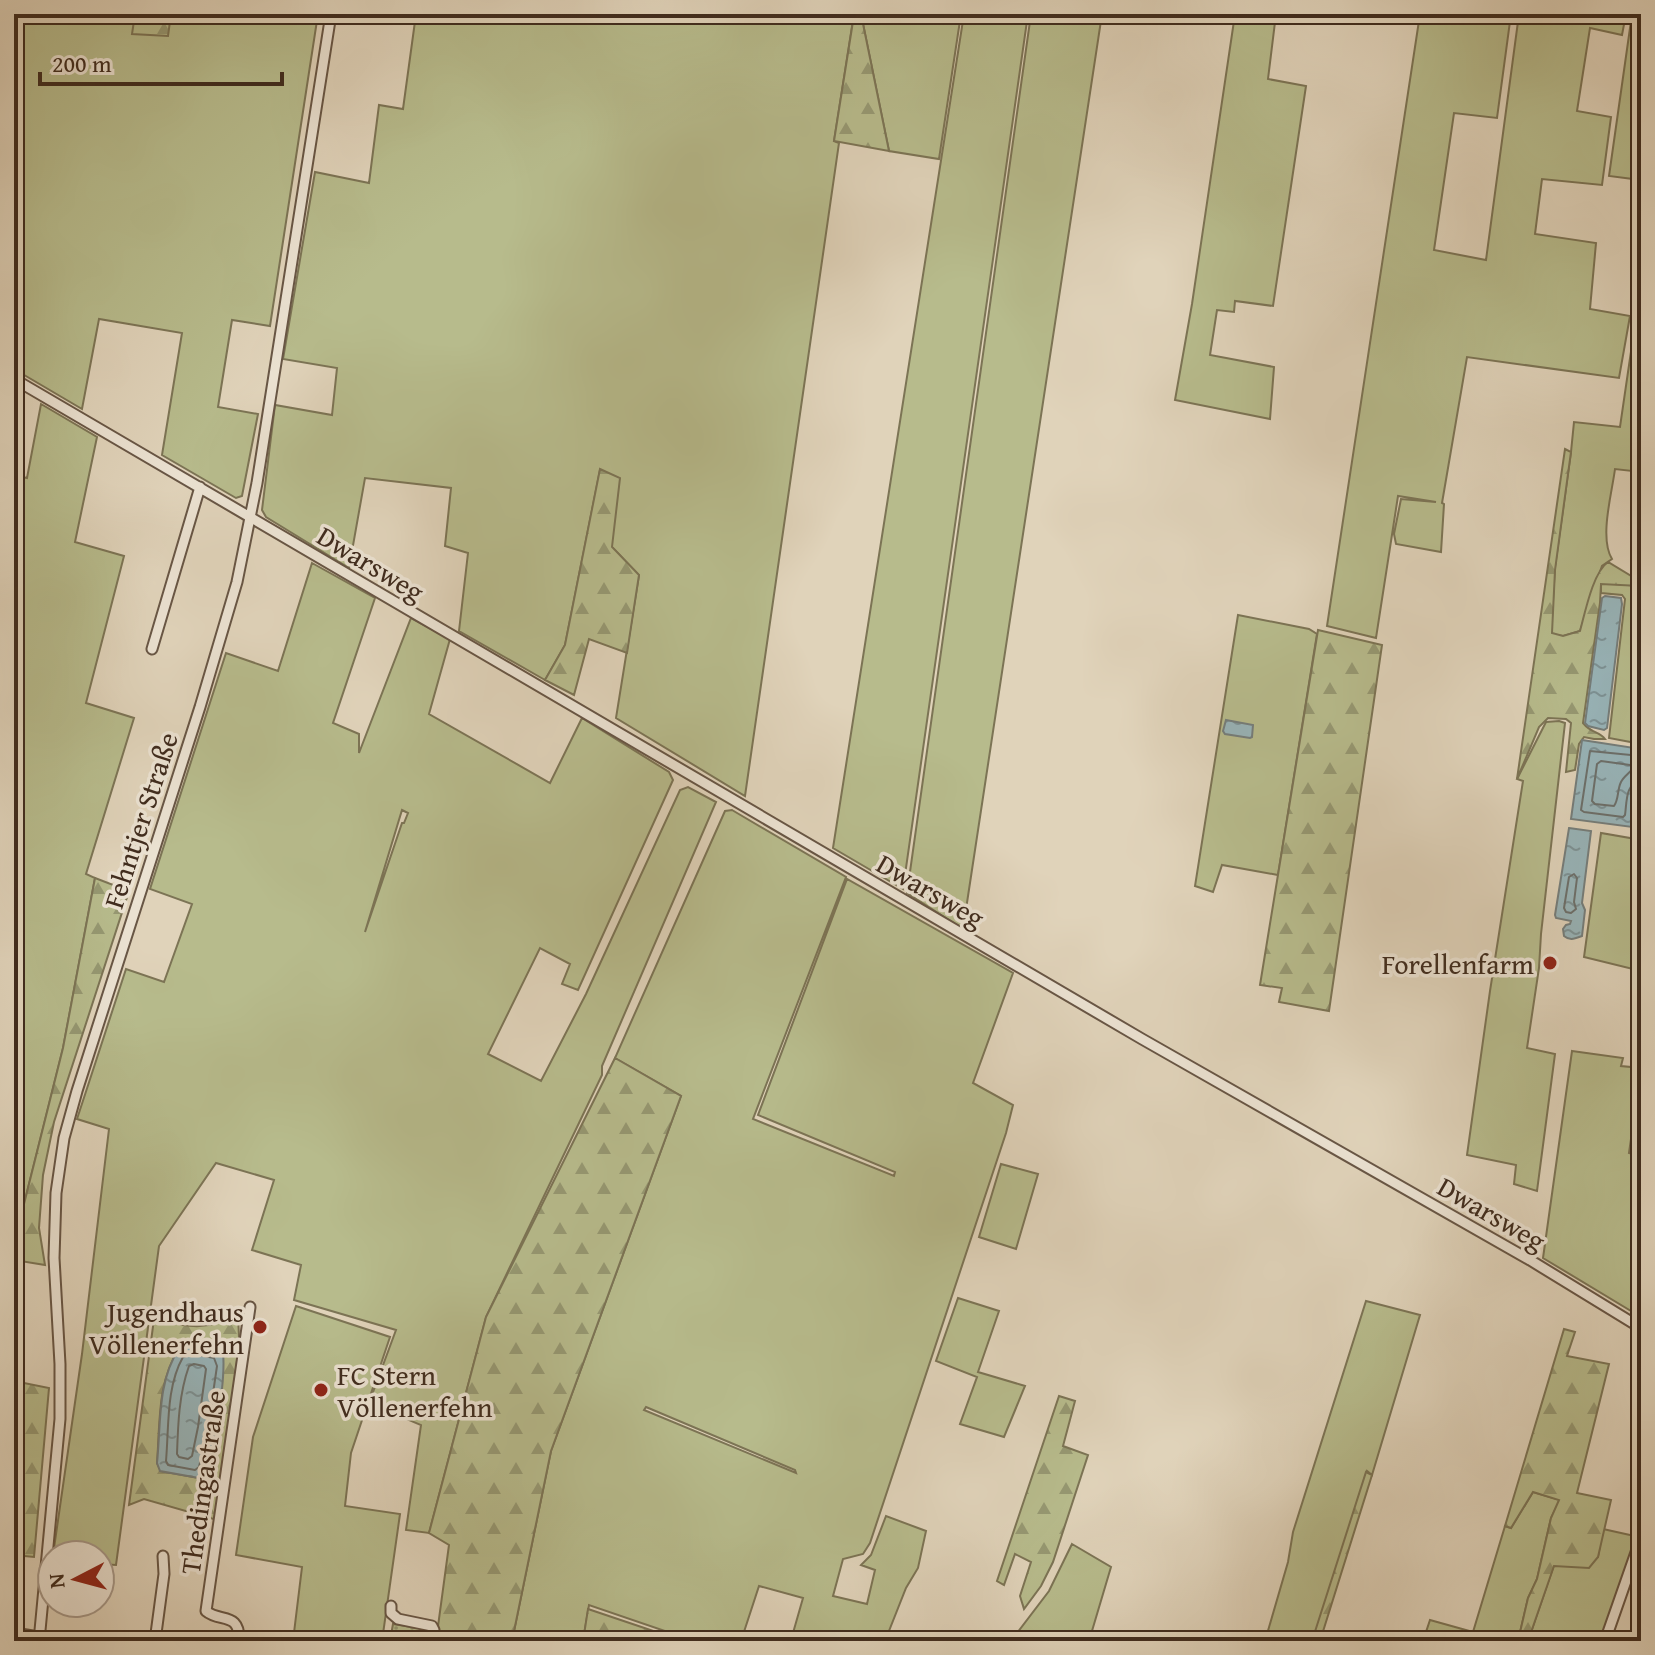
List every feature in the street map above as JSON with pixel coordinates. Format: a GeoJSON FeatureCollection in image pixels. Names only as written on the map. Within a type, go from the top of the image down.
{"type":"FeatureCollection","features":[{"type":"Feature","properties":{"kind":"street","name":"Fehntjer Straße"},"geometry":{"type":"LineString","coordinates":[[39,1639],[59,1436],[60,1364],[54,1238],[56,1193],[64,1138],[237,582],[251,517],[331,14]]}},
{"type":"Feature","properties":{"kind":"street","name":"Dwarsweg"},"geometry":{"type":"LineString","coordinates":[[14,379],[1129,1032],[1530,1260],[1641,1328]]}},
{"type":"Feature","properties":{"kind":"street"},"geometry":{"type":"LineString","coordinates":[[152,649],[200,487]]}},
{"type":"Feature","properties":{"kind":"street","name":"Thedingastraße"},"geometry":{"type":"LineString","coordinates":[[239,1641],[236,1624],[229,1618],[209,1615],[206,1611],[250,1307]]}},
{"type":"Feature","properties":{"kind":"street"},"geometry":{"type":"LineString","coordinates":[[1605,1641],[1641,1538]]}},
{"type":"Feature","properties":{"kind":"street"},"geometry":{"type":"LineString","coordinates":[[155,1641],[164,1574],[163,1556]]}},
{"type":"Feature","properties":{"kind":"street"},"geometry":{"type":"LineString","coordinates":[[391,1606],[391,1613],[398,1619],[432,1626],[432,1641]]}},
{"type":"Feature","properties":{"kind":"street"},"geometry":{"type":"LineString","coordinates":[[14,1633],[39,1639]]}},
{"type":"Feature","properties":{"kind":"green space"},"geometry":{"type":"Polygon","coordinates":[[[14,14],[318,14],[270,326],[232,320],[218,407],[258,414],[242,496],[236,498],[162,455],[182,333],[99,319],[82,409],[14,369],[14,320],[20,277],[14,275],[14,14]]]}},
{"type":"Feature","properties":{"kind":"green space"},"geometry":{"type":"Polygon","coordinates":[[[135,14],[171,14],[168,36],[132,34],[135,14]]]}},
{"type":"Feature","properties":{"kind":"green space"},"geometry":{"type":"Polygon","coordinates":[[[416,14],[854,14],[834,141],[839,143],[745,796],[616,718],[639,575],[612,547],[600,470],[565,645],[545,680],[459,631],[468,553],[445,546],[451,488],[365,478],[349,568],[266,517],[262,510],[275,405],[332,415],[337,368],[283,359],[315,172],[369,183],[379,105],[403,109],[416,14]]]}},
{"type":"Feature","properties":{"kind":"green space"},"geometry":{"type":"Polygon","coordinates":[[[861,14],[961,14],[939,159],[889,151],[861,14]]]}},
{"type":"Feature","properties":{"kind":"green space"},"geometry":{"type":"Polygon","coordinates":[[[861,14],[889,151],[834,141],[854,15],[861,14]]]}},
{"type":"Feature","properties":{"kind":"green space"},"geometry":{"type":"Polygon","coordinates":[[[964,14],[1028,14],[903,889],[833,848],[964,14]]]}},
{"type":"Feature","properties":{"kind":"green space"},"geometry":{"type":"Polygon","coordinates":[[[1031,14],[1102,14],[963,929],[907,893],[1031,14]]]}},
{"type":"Feature","properties":{"kind":"green space"},"geometry":{"type":"Polygon","coordinates":[[[1235,14],[1276,14],[1268,79],[1306,86],[1273,306],[1235,301],[1234,312],[1217,310],[1210,355],[1274,367],[1270,419],[1175,400],[1235,14]]]}},
{"type":"Feature","properties":{"kind":"green space"},"geometry":{"type":"Polygon","coordinates":[[[1420,14],[1511,14],[1497,118],[1454,113],[1434,250],[1486,260],[1519,14],[1626,14],[1622,35],[1590,28],[1577,111],[1611,117],[1602,185],[1542,179],[1535,234],[1596,243],[1590,309],[1630,316],[1619,378],[1467,357],[1442,503],[1441,552],[1396,544],[1394,534],[1401,499],[1436,502],[1398,496],[1376,638],[1327,626],[1420,14]]]}},
{"type":"Feature","properties":{"kind":"green space"},"geometry":{"type":"Polygon","coordinates":[[[1632,14],[1641,14],[1641,180],[1609,176],[1632,14]]]}},
{"type":"Feature","properties":{"kind":"green space"},"geometry":{"type":"Polygon","coordinates":[[[1641,283],[1641,472],[1615,469],[1606,528],[1612,559],[1602,566],[1580,631],[1563,636],[1551,634],[1555,567],[1574,422],[1620,427],[1641,283]]]}},
{"type":"Feature","properties":{"kind":"green space"},"geometry":{"type":"Polygon","coordinates":[[[41,404],[97,437],[75,542],[124,556],[86,703],[134,718],[86,874],[95,878],[63,1048],[18,1228],[14,1228],[14,475],[27,478],[41,404]]]}},
{"type":"Feature","properties":{"kind":"green space"},"geometry":{"type":"Polygon","coordinates":[[[1565,449],[1571,452],[1555,570],[1552,633],[1563,636],[1580,631],[1594,583],[1608,562],[1641,582],[1640,586],[1601,584],[1583,723],[1605,739],[1584,737],[1579,744],[1575,770],[1566,772],[1571,723],[1566,719],[1548,718],[1539,727],[1517,779],[1565,449]]]}},
{"type":"Feature","properties":{"kind":"green space"},"geometry":{"type":"Polygon","coordinates":[[[600,469],[620,478],[612,547],[639,575],[627,653],[589,639],[574,695],[545,680],[565,645],[600,469]]]}},
{"type":"Feature","properties":{"kind":"green space"},"geometry":{"type":"Polygon","coordinates":[[[312,563],[375,598],[333,723],[359,734],[359,753],[411,618],[450,639],[429,714],[550,783],[582,718],[669,772],[673,780],[578,990],[562,984],[570,964],[540,948],[488,1054],[541,1081],[586,994],[680,790],[688,787],[716,802],[602,1066],[602,1075],[486,1317],[429,1533],[406,1530],[421,1425],[369,1403],[396,1330],[294,1300],[301,1265],[252,1250],[274,1180],[216,1163],[159,1246],[116,1565],[116,1539],[55,1539],[82,1354],[109,1129],[77,1119],[126,969],[164,982],[192,904],[150,889],[226,653],[278,671],[312,563]],[[402,810],[365,932],[402,823],[408,813],[402,810]]]}},
{"type":"Feature","properties":{"kind":"green space"},"geometry":{"type":"Polygon","coordinates":[[[1601,583],[1641,586],[1641,744],[1609,738],[1625,599],[1622,595],[1601,593],[1601,583]]]}},
{"type":"Feature","properties":{"kind":"green space"},"geometry":{"type":"Polygon","coordinates":[[[1238,615],[1309,629],[1317,634],[1278,875],[1222,865],[1213,892],[1195,886],[1238,615]]]}},
{"type":"Feature","properties":{"kind":"green space"},"geometry":{"type":"Polygon","coordinates":[[[1318,630],[1382,645],[1329,1011],[1279,1002],[1282,988],[1260,985],[1318,630]]]}},
{"type":"Feature","properties":{"kind":"green space"},"geometry":{"type":"Polygon","coordinates":[[[1546,722],[1565,723],[1539,968],[1527,1048],[1555,1054],[1537,1191],[1514,1184],[1516,1165],[1467,1155],[1523,781],[1517,779],[1546,722]]]}},
{"type":"Feature","properties":{"kind":"green space"},"geometry":{"type":"Polygon","coordinates":[[[732,810],[846,877],[753,1119],[894,1176],[895,1172],[758,1115],[847,879],[1013,973],[973,1083],[1013,1105],[1006,1133],[870,1543],[863,1554],[843,1559],[833,1596],[867,1604],[875,1570],[861,1565],[871,1555],[886,1516],[926,1531],[918,1568],[906,1588],[885,1641],[825,1641],[793,1633],[803,1598],[759,1586],[741,1641],[694,1641],[589,1605],[583,1641],[512,1641],[551,1451],[681,1096],[615,1058],[725,811],[732,810]],[[646,1407],[644,1410],[796,1473],[646,1407]]]}},
{"type":"Feature","properties":{"kind":"green space"},"geometry":{"type":"Polygon","coordinates":[[[1641,810],[1641,971],[1584,957],[1601,833],[1636,839],[1641,810]]]}},
{"type":"Feature","properties":{"kind":"green space"},"geometry":{"type":"Polygon","coordinates":[[[95,878],[129,891],[54,1122],[43,1175],[39,1228],[45,1265],[14,1260],[14,1228],[18,1228],[63,1048],[95,878]]]}},
{"type":"Feature","properties":{"kind":"green space"},"geometry":{"type":"Polygon","coordinates":[[[1572,1051],[1623,1058],[1621,1066],[1641,1068],[1641,1112],[1635,1111],[1629,1153],[1641,1156],[1641,1317],[1543,1258],[1572,1051]]]}},
{"type":"Feature","properties":{"kind":"green space"},"geometry":{"type":"Polygon","coordinates":[[[615,1058],[681,1096],[551,1451],[512,1641],[436,1641],[449,1545],[429,1533],[486,1317],[615,1058]]]}},
{"type":"Feature","properties":{"kind":"green space"},"geometry":{"type":"Polygon","coordinates":[[[1001,1164],[1038,1174],[1016,1249],[979,1237],[1001,1164]]]}},
{"type":"Feature","properties":{"kind":"green space"},"geometry":{"type":"Polygon","coordinates":[[[958,1298],[999,1311],[978,1372],[1025,1386],[1004,1437],[960,1424],[977,1377],[936,1361],[958,1298]]]}},
{"type":"Feature","properties":{"kind":"green space"},"geometry":{"type":"Polygon","coordinates":[[[1366,1301],[1420,1315],[1372,1475],[1367,1471],[1313,1641],[1265,1641],[1288,1562],[1293,1532],[1366,1301]]]}},
{"type":"Feature","properties":{"kind":"green space"},"geometry":{"type":"Polygon","coordinates":[[[296,1306],[390,1337],[351,1453],[345,1506],[400,1514],[382,1641],[293,1641],[302,1567],[236,1555],[253,1437],[296,1306]]]}},
{"type":"Feature","properties":{"kind":"green space"},"geometry":{"type":"Polygon","coordinates":[[[238,1314],[239,1338],[217,1520],[144,1499],[129,1505],[154,1319],[197,1326],[227,1320],[238,1314]],[[179,1349],[163,1389],[157,1463],[161,1471],[198,1478],[205,1473],[216,1430],[179,1349]]]}},
{"type":"Feature","properties":{"kind":"green space"},"geometry":{"type":"Polygon","coordinates":[[[1564,1329],[1575,1332],[1567,1356],[1609,1364],[1577,1493],[1611,1500],[1598,1557],[1589,1568],[1554,1566],[1528,1641],[1518,1641],[1551,1518],[1559,1500],[1533,1492],[1511,1528],[1505,1526],[1564,1329]]]}},
{"type":"Feature","properties":{"kind":"green space"},"geometry":{"type":"Polygon","coordinates":[[[14,1381],[49,1388],[34,1557],[14,1555],[14,1381]]]}},
{"type":"Feature","properties":{"kind":"green space"},"geometry":{"type":"Polygon","coordinates":[[[1059,1396],[1075,1401],[1063,1446],[1088,1455],[1053,1562],[1024,1609],[1020,1596],[1031,1562],[1015,1554],[1004,1585],[997,1581],[1059,1396]]]}},
{"type":"Feature","properties":{"kind":"green space"},"geometry":{"type":"Polygon","coordinates":[[[1366,1472],[1372,1475],[1320,1641],[1312,1641],[1366,1472]]]}},
{"type":"Feature","properties":{"kind":"green space"},"geometry":{"type":"Polygon","coordinates":[[[1533,1492],[1560,1500],[1551,1518],[1518,1641],[1423,1641],[1430,1620],[1473,1632],[1505,1526],[1511,1528],[1533,1492]]]}},
{"type":"Feature","properties":{"kind":"green space"},"geometry":{"type":"Polygon","coordinates":[[[1603,1529],[1639,1537],[1602,1641],[1528,1641],[1554,1565],[1598,1557],[1603,1529]]]}},
{"type":"Feature","properties":{"kind":"green space"},"geometry":{"type":"Polygon","coordinates":[[[1072,1544],[1111,1567],[1089,1641],[1011,1641],[1049,1591],[1072,1544]]]}},
{"type":"Feature","properties":{"kind":"green space"},"geometry":{"type":"Polygon","coordinates":[[[588,1609],[683,1641],[583,1641],[588,1609]]]}},
{"type":"Feature","properties":{"kind":"green space"},"geometry":{"type":"Polygon","coordinates":[[[393,1624],[431,1630],[429,1641],[390,1641],[393,1624]]]}},
{"type":"Feature","properties":{"kind":"water"},"geometry":{"type":"Polygon","coordinates":[[[1602,598],[1621,598],[1622,604],[1607,728],[1604,730],[1585,723],[1602,598]]]}},
{"type":"Feature","properties":{"kind":"water"},"geometry":{"type":"Polygon","coordinates":[[[1226,720],[1253,725],[1252,737],[1225,734],[1226,720]]]}},
{"type":"Feature","properties":{"kind":"water"},"geometry":{"type":"Polygon","coordinates":[[[1582,740],[1641,749],[1632,827],[1571,819],[1582,740]]]}},
{"type":"Feature","properties":{"kind":"water"},"geometry":{"type":"Polygon","coordinates":[[[1569,828],[1591,831],[1582,903],[1585,910],[1582,936],[1572,939],[1564,936],[1563,929],[1571,921],[1556,918],[1555,915],[1569,828]]]}},
{"type":"Feature","properties":{"kind":"water"},"geometry":{"type":"Polygon","coordinates":[[[194,1345],[223,1354],[221,1399],[214,1439],[205,1470],[199,1478],[160,1471],[157,1463],[161,1404],[167,1375],[179,1349],[194,1345]]]}},
{"type":"Feature","properties":{"kind":"place","name":"Forellenfarm"},"geometry":{"type":"Point","coordinates":[1550,963]}},
{"type":"Feature","properties":{"kind":"place","name":"Jugendhaus Völlenerfehn"},"geometry":{"type":"Point","coordinates":[260,1327]}},
{"type":"Feature","properties":{"kind":"place","name":"FC Stern Völlenerfehn"},"geometry":{"type":"Point","coordinates":[321,1390]}}]}
